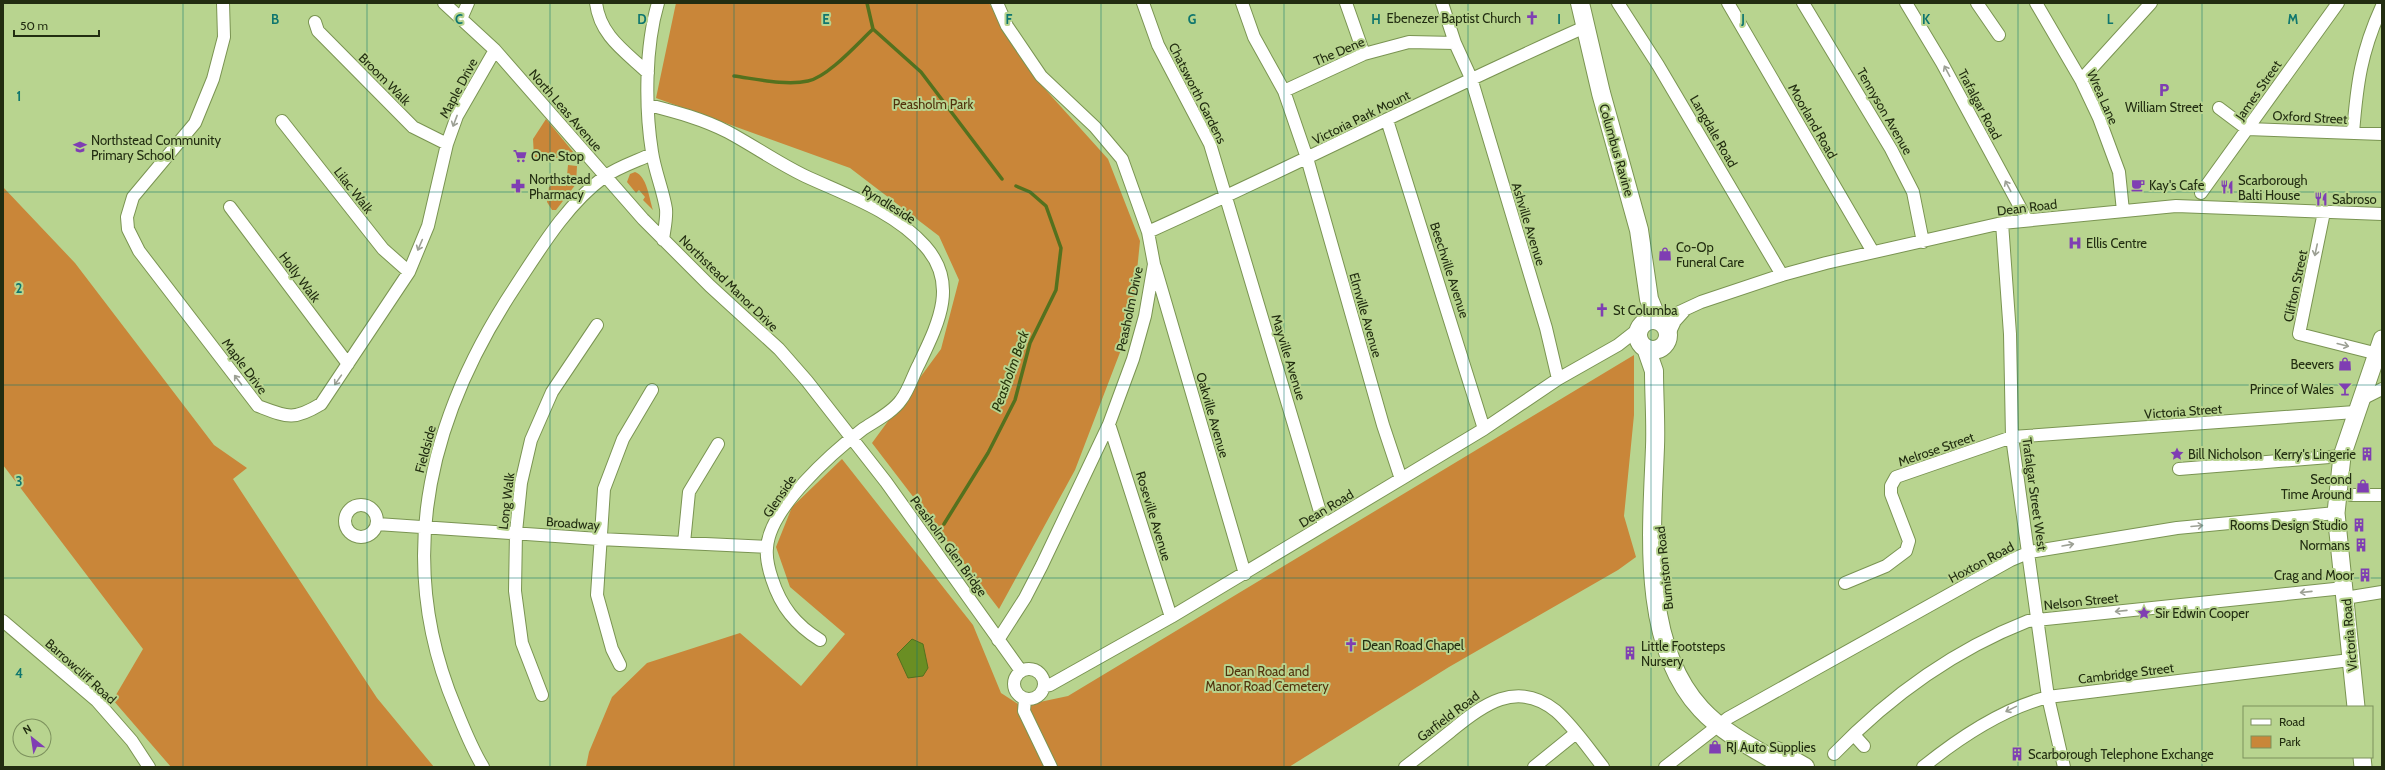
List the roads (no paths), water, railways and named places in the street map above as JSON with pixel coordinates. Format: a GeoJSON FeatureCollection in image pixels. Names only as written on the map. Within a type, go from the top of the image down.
{"type":"FeatureCollection","features":[{"type":"Feature","properties":{"kind":"main road","name":"Columbus Ravine"},"geometry":{"type":"LineString","coordinates":[[1580,3],[1600,93],[1639,230],[1649,299],[1656,329]]}},
{"type":"Feature","properties":{"kind":"main road"},"geometry":{"type":"LineString","coordinates":[[1645,347],[1654,350],[1656,329]]}},
{"type":"Feature","properties":{"kind":"main road","name":"Burniston Road"},"geometry":{"type":"LineString","coordinates":[[1656,329],[1657,357],[1654,371],[1654,452],[1664,592],[1674,639],[1688,671],[1723,722],[1786,767]]}},
{"type":"Feature","properties":{"kind":"main road","name":"Burniston Road"},"geometry":{"type":"LineString","coordinates":[[1645,347],[1654,371]]}},
{"type":"Feature","properties":{"kind":"main road","name":"Victoria Road"},"geometry":{"type":"LineString","coordinates":[[2356,706],[2336,513],[2342,456],[2380,351]]}},
{"type":"Feature","properties":{"kind":"main road","name":"Burniston Road"},"geometry":{"type":"LineString","coordinates":[[1723,722],[1805,767]]}},
{"type":"Feature","properties":{"kind":"street","name":"Maple Drive"},"geometry":{"type":"LineString","coordinates":[[223,3],[224,37],[213,79],[195,123],[133,197],[127,217],[128,229],[139,251],[258,406],[282,415],[303,415],[321,404],[409,272],[428,226],[447,144],[457,116],[495,50]]}},
{"type":"Feature","properties":{"kind":"street","name":"North Leas Avenue"},"geometry":{"type":"LineString","coordinates":[[444,3],[495,50],[605,177],[663,240]]}},
{"type":"Feature","properties":{"kind":"street"},"geometry":{"type":"LineString","coordinates":[[461,19],[468,3]]}},
{"type":"Feature","properties":{"kind":"street"},"geometry":{"type":"LineString","coordinates":[[596,3],[601,21],[610,39],[648,73]]}},
{"type":"Feature","properties":{"kind":"street","name":"Northstead Manor Drive"},"geometry":{"type":"LineString","coordinates":[[658,3],[654,17],[648,73],[649,127],[652,154],[666,210],[663,240],[779,349],[852,438]]}},
{"type":"Feature","properties":{"kind":"street","name":"Peasholm Drive"},"geometry":{"type":"LineString","coordinates":[[997,3],[1007,26],[1041,76],[1095,128],[1122,159],[1148,232],[1154,264],[1145,316],[1133,359],[1109,424],[1042,565],[1025,598],[998,640]]}},
{"type":"Feature","properties":{"kind":"street","name":"Chatsworth Gardens"},"geometry":{"type":"LineString","coordinates":[[1144,3],[1158,45],[1210,144],[1227,196]]}},
{"type":"Feature","properties":{"kind":"street","name":"Elmville Avenue"},"geometry":{"type":"LineString","coordinates":[[1242,3],[1254,37],[1284,91],[1306,158],[1383,425],[1402,479]]}},
{"type":"Feature","properties":{"kind":"street"},"geometry":{"type":"LineString","coordinates":[[1346,3],[1364,54]]}},
{"type":"Feature","properties":{"kind":"street","name":"Ashville Avenue"},"geometry":{"type":"LineString","coordinates":[[1442,3],[1455,43],[1471,78],[1546,328],[1558,379]]}},
{"type":"Feature","properties":{"kind":"street","name":"Langdale Road"},"geometry":{"type":"LineString","coordinates":[[1618,3],[1658,65],[1782,275]]}},
{"type":"Feature","properties":{"kind":"street","name":"Moorland Road"},"geometry":{"type":"LineString","coordinates":[[1728,3],[1873,252]]}},
{"type":"Feature","properties":{"kind":"street","name":"Tennyson Avenue"},"geometry":{"type":"LineString","coordinates":[[1803,3],[1871,115],[1913,192],[1923,242]]}},
{"type":"Feature","properties":{"kind":"street","name":"Trafalgar Road"},"geometry":{"type":"LineString","coordinates":[[1906,3],[1942,63],[2027,220]]}},
{"type":"Feature","properties":{"kind":"street"},"geometry":{"type":"LineString","coordinates":[[1977,3],[1999,35]]}},
{"type":"Feature","properties":{"kind":"street","name":"Wrea Lane"},"geometry":{"type":"LineString","coordinates":[[2036,3],[2081,80],[2099,118],[2119,172],[2123,211]]}},
{"type":"Feature","properties":{"kind":"street"},"geometry":{"type":"LineString","coordinates":[[2081,80],[2151,3]]}},
{"type":"Feature","properties":{"kind":"street","name":"James Street"},"geometry":{"type":"LineString","coordinates":[[2200,193],[2338,3]]}},
{"type":"Feature","properties":{"kind":"street"},"geometry":{"type":"LineString","coordinates":[[2353,133],[2361,62],[2382,6]]}},
{"type":"Feature","properties":{"kind":"street","name":"Broom Walk"},"geometry":{"type":"LineString","coordinates":[[316,22],[318,31],[413,127],[447,144]]}},
{"type":"Feature","properties":{"kind":"street","name":"Victoria Park Mount"},"geometry":{"type":"LineString","coordinates":[[1148,232],[1387,120],[1471,78],[1585,27]]}},
{"type":"Feature","properties":{"kind":"street","name":"The Dene"},"geometry":{"type":"LineString","coordinates":[[1284,91],[1364,54],[1409,42],[1455,43]]}},
{"type":"Feature","properties":{"kind":"street","name":"Ryndleside"},"geometry":{"type":"LineString","coordinates":[[649,105],[696,118],[715,126],[804,175],[848,195],[905,227],[925,245],[937,262],[944,282],[943,300],[933,333],[901,401],[852,438]]}},
{"type":"Feature","properties":{"kind":"street"},"geometry":{"type":"LineString","coordinates":[[2219,108],[2247,128]]}},
{"type":"Feature","properties":{"kind":"street","name":"Beechville Avenue"},"geometry":{"type":"LineString","coordinates":[[1387,120],[1484,429]]}},
{"type":"Feature","properties":{"kind":"street","name":"Lilac Walk"},"geometry":{"type":"LineString","coordinates":[[282,121],[383,249],[409,272]]}},
{"type":"Feature","properties":{"kind":"street","name":"Oxford Street"},"geometry":{"type":"LineString","coordinates":[[2247,128],[2382,134]]}},
{"type":"Feature","properties":{"kind":"street","name":"Fieldside"},"geometry":{"type":"LineString","coordinates":[[482,767],[448,692],[433,646],[423,575],[424,527],[433,466],[448,415],[472,360],[500,309],[544,243],[581,199],[605,177],[652,154]]}},
{"type":"Feature","properties":{"kind":"street","name":"Mayville Avenue"},"geometry":{"type":"LineString","coordinates":[[1227,196],[1324,525]]}},
{"type":"Feature","properties":{"kind":"street","name":"Holly Walk"},"geometry":{"type":"LineString","coordinates":[[230,206],[348,364]]}},
{"type":"Feature","properties":{"kind":"street","name":"Dean Road"},"geometry":{"type":"LineString","coordinates":[[1656,329],[1687,309],[1720,295],[1782,275],[1873,252],[1923,242],[2002,223],[2176,206],[2382,214]]}},
{"type":"Feature","properties":{"kind":"street","name":"Clifton Street"},"geometry":{"type":"LineString","coordinates":[[2324,212],[2299,334],[2380,351]]}},
{"type":"Feature","properties":{"kind":"street","name":"Trafalgar Street West"},"geometry":{"type":"LineString","coordinates":[[2002,223],[2010,334],[2012,437],[2030,552],[2037,620],[2048,697],[2064,767]]}},
{"type":"Feature","properties":{"kind":"street","name":"Oakville Avenue"},"geometry":{"type":"LineString","coordinates":[[1154,264],[1245,574]]}},
{"type":"Feature","properties":{"kind":"street","name":"Dean Road"},"geometry":{"type":"LineString","coordinates":[[1044,686],[1050,685],[1245,574],[1484,429],[1558,379],[1618,345],[1675,321],[1687,309]]}},
{"type":"Feature","properties":{"kind":"street","name":"Long Walk"},"geometry":{"type":"LineString","coordinates":[[542,695],[522,643],[515,591],[516,532],[521,483],[531,440],[552,392],[597,325]]}},
{"type":"Feature","properties":{"kind":"street","name":"Dean Road"},"geometry":{"type":"LineString","coordinates":[[1618,345],[1631,343],[1645,347]]}},
{"type":"Feature","properties":{"kind":"street"},"geometry":{"type":"LineString","coordinates":[[2359,406],[2382,389]]}},
{"type":"Feature","properties":{"kind":"street"},"geometry":{"type":"LineString","coordinates":[[620,665],[612,649],[597,595],[599,539],[604,489],[623,440],[652,390]]}},
{"type":"Feature","properties":{"kind":"street","name":"Victoria Street"},"geometry":{"type":"LineString","coordinates":[[2012,437],[2359,406]]}},
{"type":"Feature","properties":{"kind":"street","name":"Roseville Avenue"},"geometry":{"type":"LineString","coordinates":[[1109,424],[1171,617]]}},
{"type":"Feature","properties":{"kind":"street","name":"Melrose Street"},"geometry":{"type":"LineString","coordinates":[[1845,583],[1886,566],[1906,551],[1909,541],[1891,494],[1891,486],[1896,478],[2012,437]]}},
{"type":"Feature","properties":{"kind":"street","name":"Peasholm Glen Bridge"},"geometry":{"type":"LineString","coordinates":[[852,438],[868,458],[1021,671]]}},
{"type":"Feature","properties":{"kind":"street","name":"Glenside"},"geometry":{"type":"LineString","coordinates":[[766,547],[777,519],[793,496],[805,482],[852,438]]}},
{"type":"Feature","properties":{"kind":"street"},"geometry":{"type":"LineString","coordinates":[[684,543],[689,492],[718,444]]}},
{"type":"Feature","properties":{"kind":"street"},"geometry":{"type":"LineString","coordinates":[[2179,469],[2342,456]]}},
{"type":"Feature","properties":{"kind":"street"},"geometry":{"type":"LineString","coordinates":[[2350,495],[2382,495]]}},
{"type":"Feature","properties":{"kind":"street","name":"Hoxton Road"},"geometry":{"type":"LineString","coordinates":[[1665,767],[1723,722],[2011,560],[2030,552],[2178,528],[2336,513]]}},
{"type":"Feature","properties":{"kind":"street","name":"Broadway"},"geometry":{"type":"LineString","coordinates":[[376,524],[516,532],[599,539],[766,547]]}},
{"type":"Feature","properties":{"kind":"street"},"geometry":{"type":"LineString","coordinates":[[766,547],[770,572],[778,598],[790,616],[805,631],[820,640]]}},
{"type":"Feature","properties":{"kind":"street","name":"Nelson Street"},"geometry":{"type":"LineString","coordinates":[[1834,754],[1914,684],[1952,659],[2010,628],[2028,621],[2345,593],[2382,592]]}},
{"type":"Feature","properties":{"kind":"street","name":"Barrowcliff Road"},"geometry":{"type":"LineString","coordinates":[[3,621],[97,701],[132,741],[149,767]]}},
{"type":"Feature","properties":{"kind":"street","name":"Cambridge Street"},"geometry":{"type":"LineString","coordinates":[[1923,767],[1962,738],[2008,710],[2048,697],[2350,660]]}},
{"type":"Feature","properties":{"kind":"street"},"geometry":{"type":"LineString","coordinates":[[1027,669],[1038,672],[1042,677],[1044,686],[1038,696],[1025,698],[1020,696],[1014,686],[1015,678],[1021,671],[1027,669]]}},
{"type":"Feature","properties":{"kind":"street","name":"Garfield Road"},"geometry":{"type":"LineString","coordinates":[[1405,767],[1483,706],[1502,698],[1522,697],[1540,702],[1555,711],[1576,733],[1603,767]]}},
{"type":"Feature","properties":{"kind":"street"},"geometry":{"type":"LineString","coordinates":[[1025,698],[1024,711],[1051,767]]}},
{"type":"Feature","properties":{"kind":"street"},"geometry":{"type":"LineString","coordinates":[[1534,767],[1576,733]]}},
{"type":"Feature","properties":{"kind":"street"},"geometry":{"type":"LineString","coordinates":[[1854,735],[1864,746]]}},
{"type":"Feature","properties":{"kind":"waterway","name":"Peasholm Beck"},"geometry":{"type":"LineString","coordinates":[[867,3],[873,29],[921,72],[1002,179]]}},
{"type":"Feature","properties":{"kind":"waterway"},"geometry":{"type":"LineString","coordinates":[[734,76],[791,83],[808,81],[816,78],[833,66],[851,51],[873,29]]}},
{"type":"Feature","properties":{"kind":"waterway","name":"Peasholm Beck"},"geometry":{"type":"LineString","coordinates":[[944,524],[988,453],[1015,400],[1030,343],[1056,290],[1061,248],[1046,206],[1030,192],[1016,186]]}},
{"type":"Feature","properties":{"kind":"place","name":"Ebenezer Baptist Church"},"geometry":{"type":"Point","coordinates":[1532,18]}},
{"type":"Feature","properties":{"kind":"place","name":"William Street"},"geometry":{"type":"Point","coordinates":[2164,90]}},
{"type":"Feature","properties":{"kind":"place","name":"Northstead Community Primary School"},"geometry":{"type":"Point","coordinates":[80,147]}},
{"type":"Feature","properties":{"kind":"place","name":"One Stop"},"geometry":{"type":"Point","coordinates":[520,156]}},
{"type":"Feature","properties":{"kind":"place","name":"Kay's Cafe"},"geometry":{"type":"Point","coordinates":[2138,185]}},
{"type":"Feature","properties":{"kind":"place","name":"Northstead Pharmacy"},"geometry":{"type":"Point","coordinates":[518,186]}},
{"type":"Feature","properties":{"kind":"place","name":"Scarborough Balti House"},"geometry":{"type":"Point","coordinates":[2227,187]}},
{"type":"Feature","properties":{"kind":"place","name":"Sabroso"},"geometry":{"type":"Point","coordinates":[2321,199]}},
{"type":"Feature","properties":{"kind":"place","name":"Ellis Centre"},"geometry":{"type":"Point","coordinates":[2075,243]}},
{"type":"Feature","properties":{"kind":"place","name":"Co-Op Funeral Care"},"geometry":{"type":"Point","coordinates":[1665,254]}},
{"type":"Feature","properties":{"kind":"place","name":"St Columba"},"geometry":{"type":"Point","coordinates":[1602,310]}},
{"type":"Feature","properties":{"kind":"place","name":"Beevers"},"geometry":{"type":"Point","coordinates":[2345,364]}},
{"type":"Feature","properties":{"kind":"place","name":"Prince of Wales"},"geometry":{"type":"Point","coordinates":[2345,389]}},
{"type":"Feature","properties":{"kind":"place","name":"Bill Nicholson"},"geometry":{"type":"Point","coordinates":[2177,454]}},
{"type":"Feature","properties":{"kind":"place","name":"Kerry's Lingerie"},"geometry":{"type":"Point","coordinates":[2367,454]}},
{"type":"Feature","properties":{"kind":"place","name":"Second Time Around"},"geometry":{"type":"Point","coordinates":[2363,486]}},
{"type":"Feature","properties":{"kind":"place","name":"Rooms Design Studio"},"geometry":{"type":"Point","coordinates":[2359,525]}},
{"type":"Feature","properties":{"kind":"place","name":"Normans"},"geometry":{"type":"Point","coordinates":[2361,545]}},
{"type":"Feature","properties":{"kind":"place","name":"Crag and Moor"},"geometry":{"type":"Point","coordinates":[2365,575]}},
{"type":"Feature","properties":{"kind":"place","name":"Sir Edwin Cooper"},"geometry":{"type":"Point","coordinates":[2144,613]}},
{"type":"Feature","properties":{"kind":"place","name":"Dean Road Chapel"},"geometry":{"type":"Point","coordinates":[1351,645]}},
{"type":"Feature","properties":{"kind":"place","name":"Little Footsteps Nursery"},"geometry":{"type":"Point","coordinates":[1630,653]}},
{"type":"Feature","properties":{"kind":"place","name":"RJ Auto Supplies"},"geometry":{"type":"Point","coordinates":[1715,747]}},
{"type":"Feature","properties":{"kind":"place","name":"Scarborough Telephone Exchange"},"geometry":{"type":"Point","coordinates":[2017,754]}},
{"type":"Feature","properties":{"kind":"park label","name":"Peasholm Park"},"geometry":{"type":"Point","coordinates":[933,104]}},
{"type":"Feature","properties":{"kind":"park label","name":"Dean Road and Manor Road Cemetery"},"geometry":{"type":"Point","coordinates":[1267,678]}}]}
